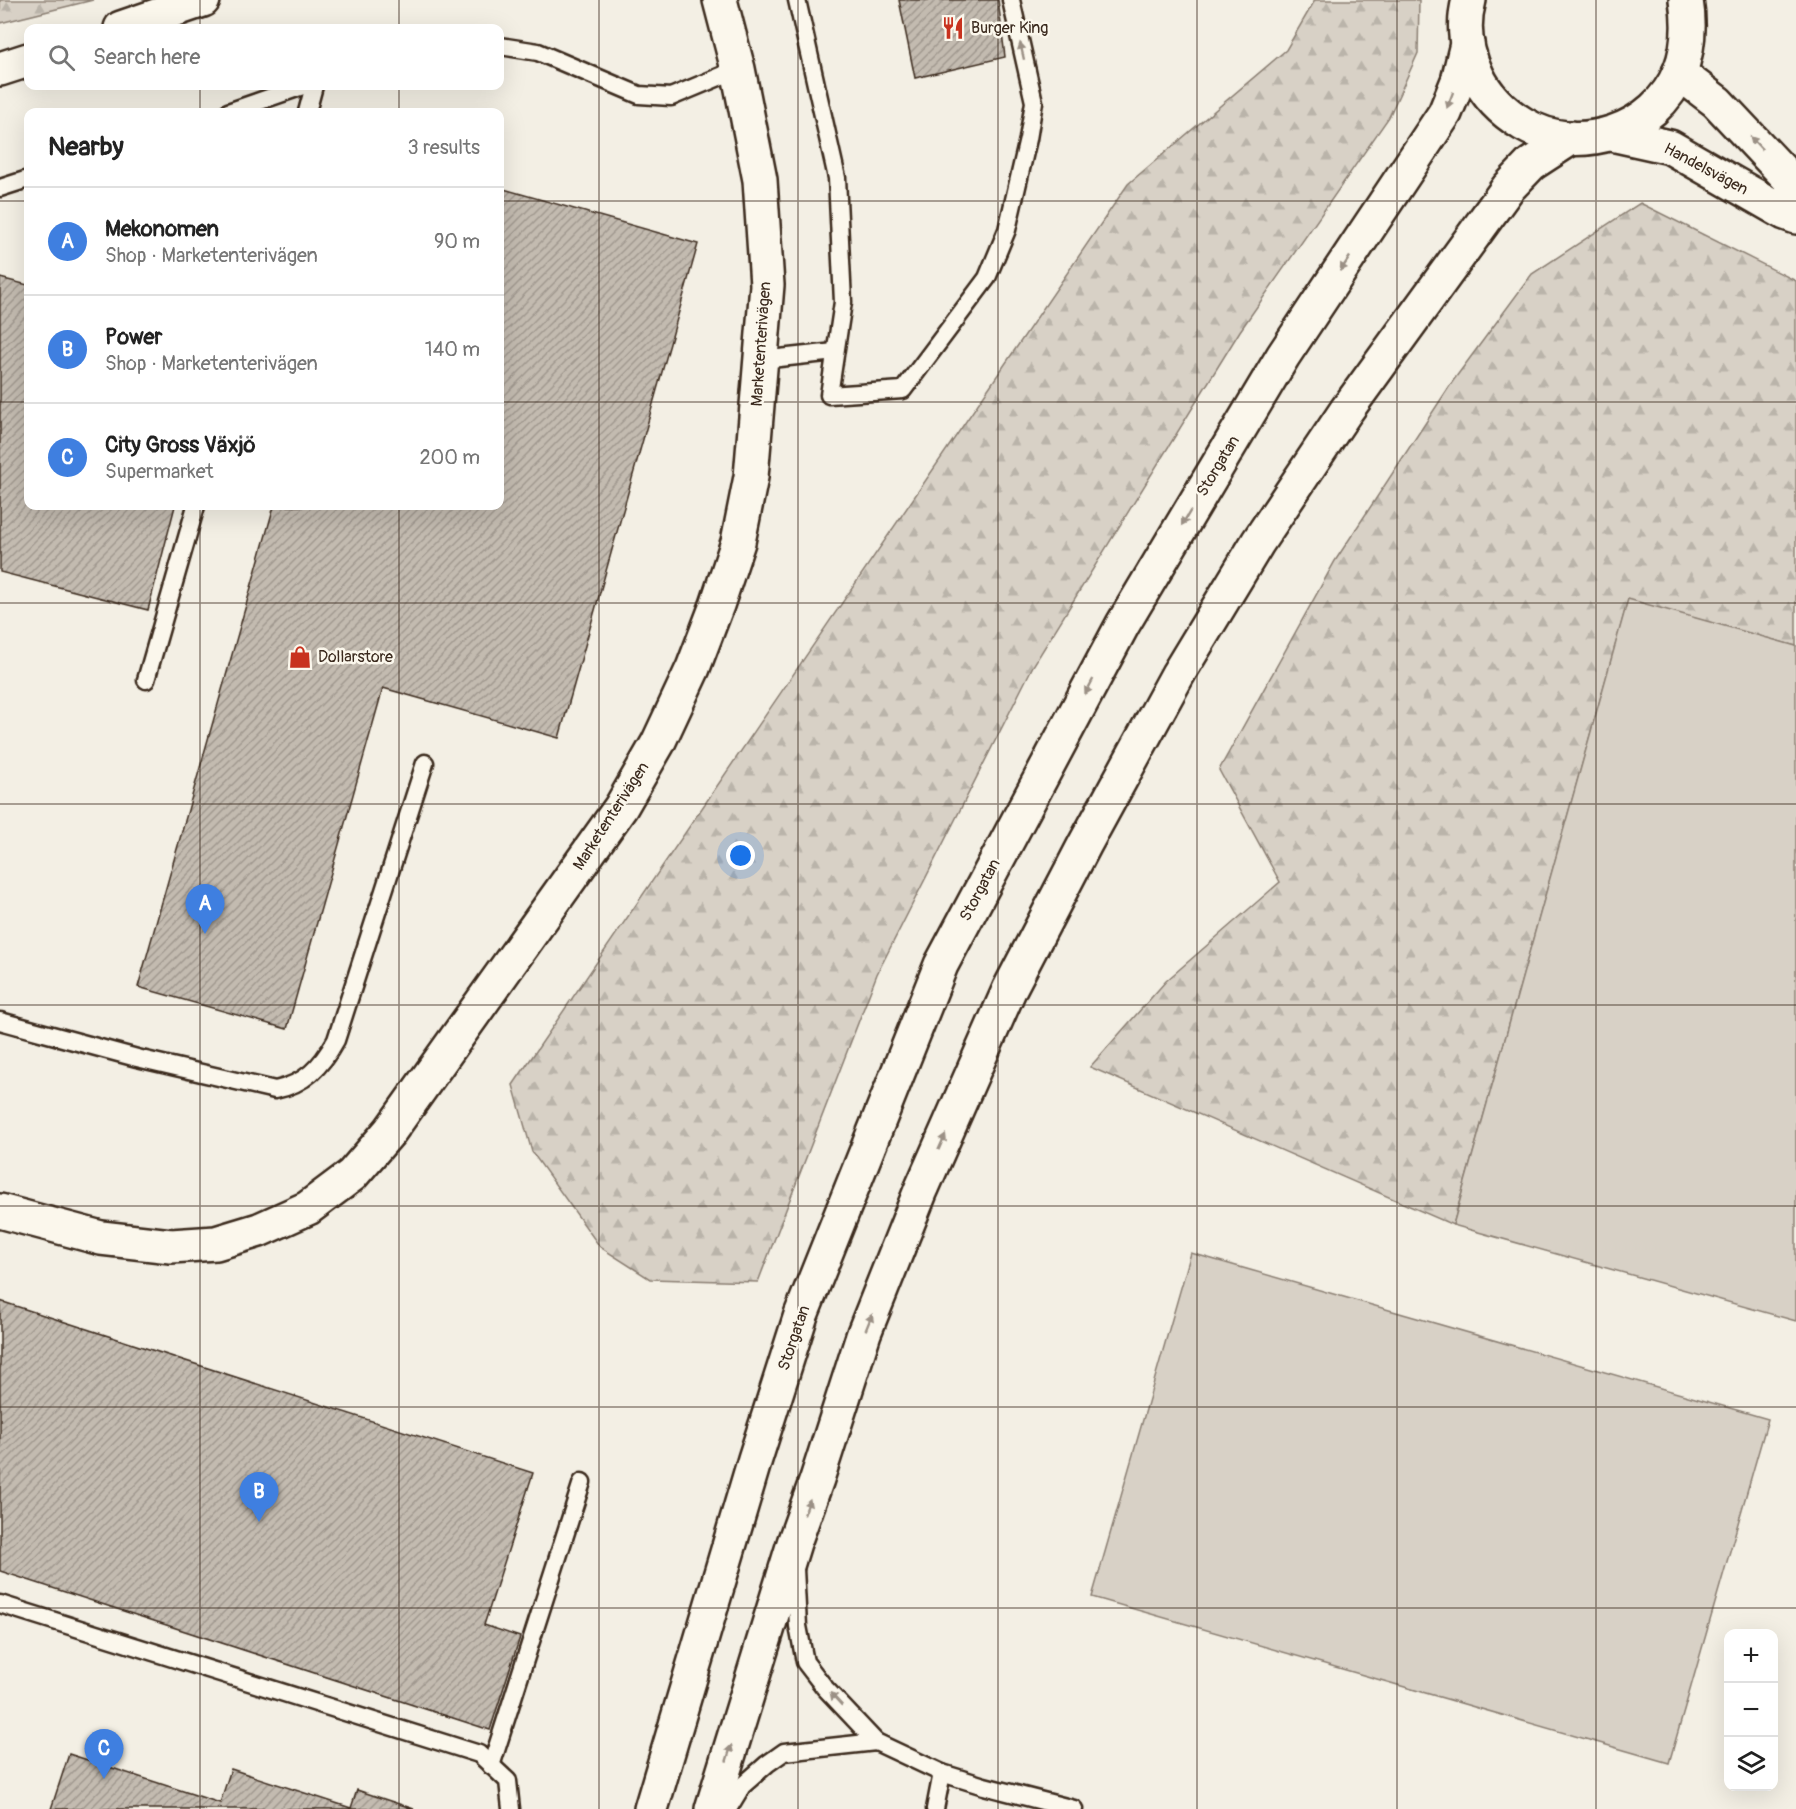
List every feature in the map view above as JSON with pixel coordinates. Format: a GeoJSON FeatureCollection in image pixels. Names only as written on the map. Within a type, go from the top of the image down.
{"type":"FeatureCollection","features":[{"type":"Feature","properties":{"kind":"main road"},"geometry":{"type":"LineString","coordinates":[[133,24],[202,0]]}},
{"type":"Feature","properties":{"kind":"main road","name":"Marketenterivägen"},"geometry":{"type":"LineString","coordinates":[[0,1211],[101,1238],[171,1246],[216,1242],[259,1230],[308,1208],[352,1174],[390,1131],[614,817],[658,743],[693,668],[717,605],[738,542],[752,477],[766,285],[760,180],[738,69],[720,0]]}},
{"type":"Feature","properties":{"kind":"main road"},"geometry":{"type":"LineString","coordinates":[[1467,2],[1465,26],[1467,44],[1482,85],[1494,102],[1510,117],[1529,128],[1549,135],[1591,138],[1611,134],[1628,126],[1659,104],[1670,89],[1686,54],[1689,35],[1686,0]]}},
{"type":"Feature","properties":{"kind":"main road","name":"Storgatan"},"geometry":{"type":"LineString","coordinates":[[651,1809],[755,1459],[801,1315],[941,965],[1123,624],[1283,357],[1445,113],[1458,81],[1467,44]]}},
{"type":"Feature","properties":{"kind":"main road"},"geometry":{"type":"LineString","coordinates":[[0,69],[24,61]]}},
{"type":"Feature","properties":{"kind":"main road"},"geometry":{"type":"LineString","coordinates":[[1679,73],[1717,102],[1796,186]]}},
{"type":"Feature","properties":{"kind":"main road","name":"Handelsvägen"},"geometry":{"type":"LineString","coordinates":[[1611,134],[1670,147],[1785,213],[1796,217]]}},
{"type":"Feature","properties":{"kind":"main road"},"geometry":{"type":"LineString","coordinates":[[712,1809],[794,1543],[864,1333],[921,1190],[1010,987],[1178,674],[1258,542],[1333,429],[1508,188],[1531,164],[1571,138]]}},
{"type":"Feature","properties":{"kind":"lane"},"geometry":{"type":"LineString","coordinates":[[797,0],[837,178],[843,302],[829,395],[903,390],[987,278],[1007,230],[1034,102],[1011,0]]}},
{"type":"Feature","properties":{"kind":"lane"},"geometry":{"type":"LineString","coordinates":[[504,47],[538,52],[639,95],[671,97],[738,69]]}},
{"type":"Feature","properties":{"kind":"lane"},"geometry":{"type":"LineString","coordinates":[[240,108],[291,90]]}},
{"type":"Feature","properties":{"kind":"lane"},"geometry":{"type":"LineString","coordinates":[[308,108],[313,90]]}},
{"type":"Feature","properties":{"kind":"lane"},"geometry":{"type":"LineString","coordinates":[[0,188],[24,180]]}},
{"type":"Feature","properties":{"kind":"lane"},"geometry":{"type":"LineString","coordinates":[[761,360],[835,352]]}},
{"type":"Feature","properties":{"kind":"lane"},"geometry":{"type":"LineString","coordinates":[[146,680],[195,510]]}},
{"type":"Feature","properties":{"kind":"lane"},"geometry":{"type":"LineString","coordinates":[[0,1022],[138,1059],[275,1090],[292,1087],[326,1058],[336,1040],[426,763]]}},
{"type":"Feature","properties":{"kind":"lane"},"geometry":{"type":"LineString","coordinates":[[491,1766],[582,1482]]}},
{"type":"Feature","properties":{"kind":"lane"},"geometry":{"type":"LineString","coordinates":[[794,1543],[798,1626],[805,1662],[825,1688],[876,1742],[942,1773],[1074,1809]]}},
{"type":"Feature","properties":{"kind":"lane"},"geometry":{"type":"LineString","coordinates":[[0,1604],[478,1754],[508,1781],[511,1809]]}},
{"type":"Feature","properties":{"kind":"lane"},"geometry":{"type":"LineString","coordinates":[[728,1809],[742,1786],[784,1752],[876,1742]]}},
{"type":"Feature","properties":{"kind":"lane"},"geometry":{"type":"LineString","coordinates":[[935,1809],[942,1773]]}},
{"type":"Feature","properties":{"kind":"green space"},"geometry":{"type":"Polygon","coordinates":[[[0,0],[93,0],[0,23],[0,0]]]}},
{"type":"Feature","properties":{"kind":"green space"},"geometry":{"type":"Polygon","coordinates":[[[1315,0],[1419,0],[1418,53],[1389,117],[1240,331],[1033,666],[877,974],[758,1282],[650,1279],[600,1247],[532,1152],[513,1085],[1128,184],[1286,50],[1315,0]]]}},
{"type":"Feature","properties":{"kind":"green space"},"geometry":{"type":"Polygon","coordinates":[[[1640,203],[1796,281],[1796,646],[1628,600],[1453,1225],[1090,1067],[1166,981],[1280,882],[1219,770],[1335,561],[1453,381],[1532,274],[1640,203]]]}},
{"type":"Feature","properties":{"kind":"green space"},"geometry":{"type":"Polygon","coordinates":[[[1628,599],[1796,646],[1796,1321],[1453,1225],[1628,599]]]}},
{"type":"Feature","properties":{"kind":"green space"},"geometry":{"type":"Polygon","coordinates":[[[1191,1253],[1768,1419],[1669,1763],[1092,1597],[1191,1253]]]}},
{"type":"Feature","properties":{"kind":"building","name":"Burger King"},"geometry":{"type":"Polygon","coordinates":[[[899,0],[998,0],[1005,57],[915,78],[899,0]]]}},
{"type":"Feature","properties":{"kind":"building"},"geometry":{"type":"Polygon","coordinates":[[[504,189],[698,244],[559,738],[383,688],[287,1029],[138,987],[273,510],[504,510],[504,189]]]}},
{"type":"Feature","properties":{"kind":"building"},"geometry":{"type":"Polygon","coordinates":[[[0,278],[24,284],[24,510],[174,510],[148,610],[0,572],[0,278]]]}},
{"type":"Feature","properties":{"kind":"building"},"geometry":{"type":"Polygon","coordinates":[[[0,1301],[533,1473],[484,1625],[520,1637],[490,1730],[0,1571],[0,1301]]]}},
{"type":"Feature","properties":{"kind":"building"},"geometry":{"type":"Polygon","coordinates":[[[69,1754],[220,1803],[231,1769],[351,1808],[357,1790],[414,1809],[51,1809],[69,1754]]]}},
{"type":"Feature","properties":{"kind":"place","name":"Burger King"},"geometry":{"type":"Point","coordinates":[953,28]}},
{"type":"Feature","properties":{"kind":"place","name":"Dollarstore"},"geometry":{"type":"Point","coordinates":[300,657]}},
{"type":"Feature","properties":{"kind":"place","name":"Mekonomen"},"geometry":{"type":"Point","coordinates":[205,934]}},
{"type":"Feature","properties":{"kind":"place","name":"Power"},"geometry":{"type":"Point","coordinates":[259,1522]}},
{"type":"Feature","properties":{"kind":"place","name":"City Gross Växjö"},"geometry":{"type":"Point","coordinates":[104,1779]}}]}
